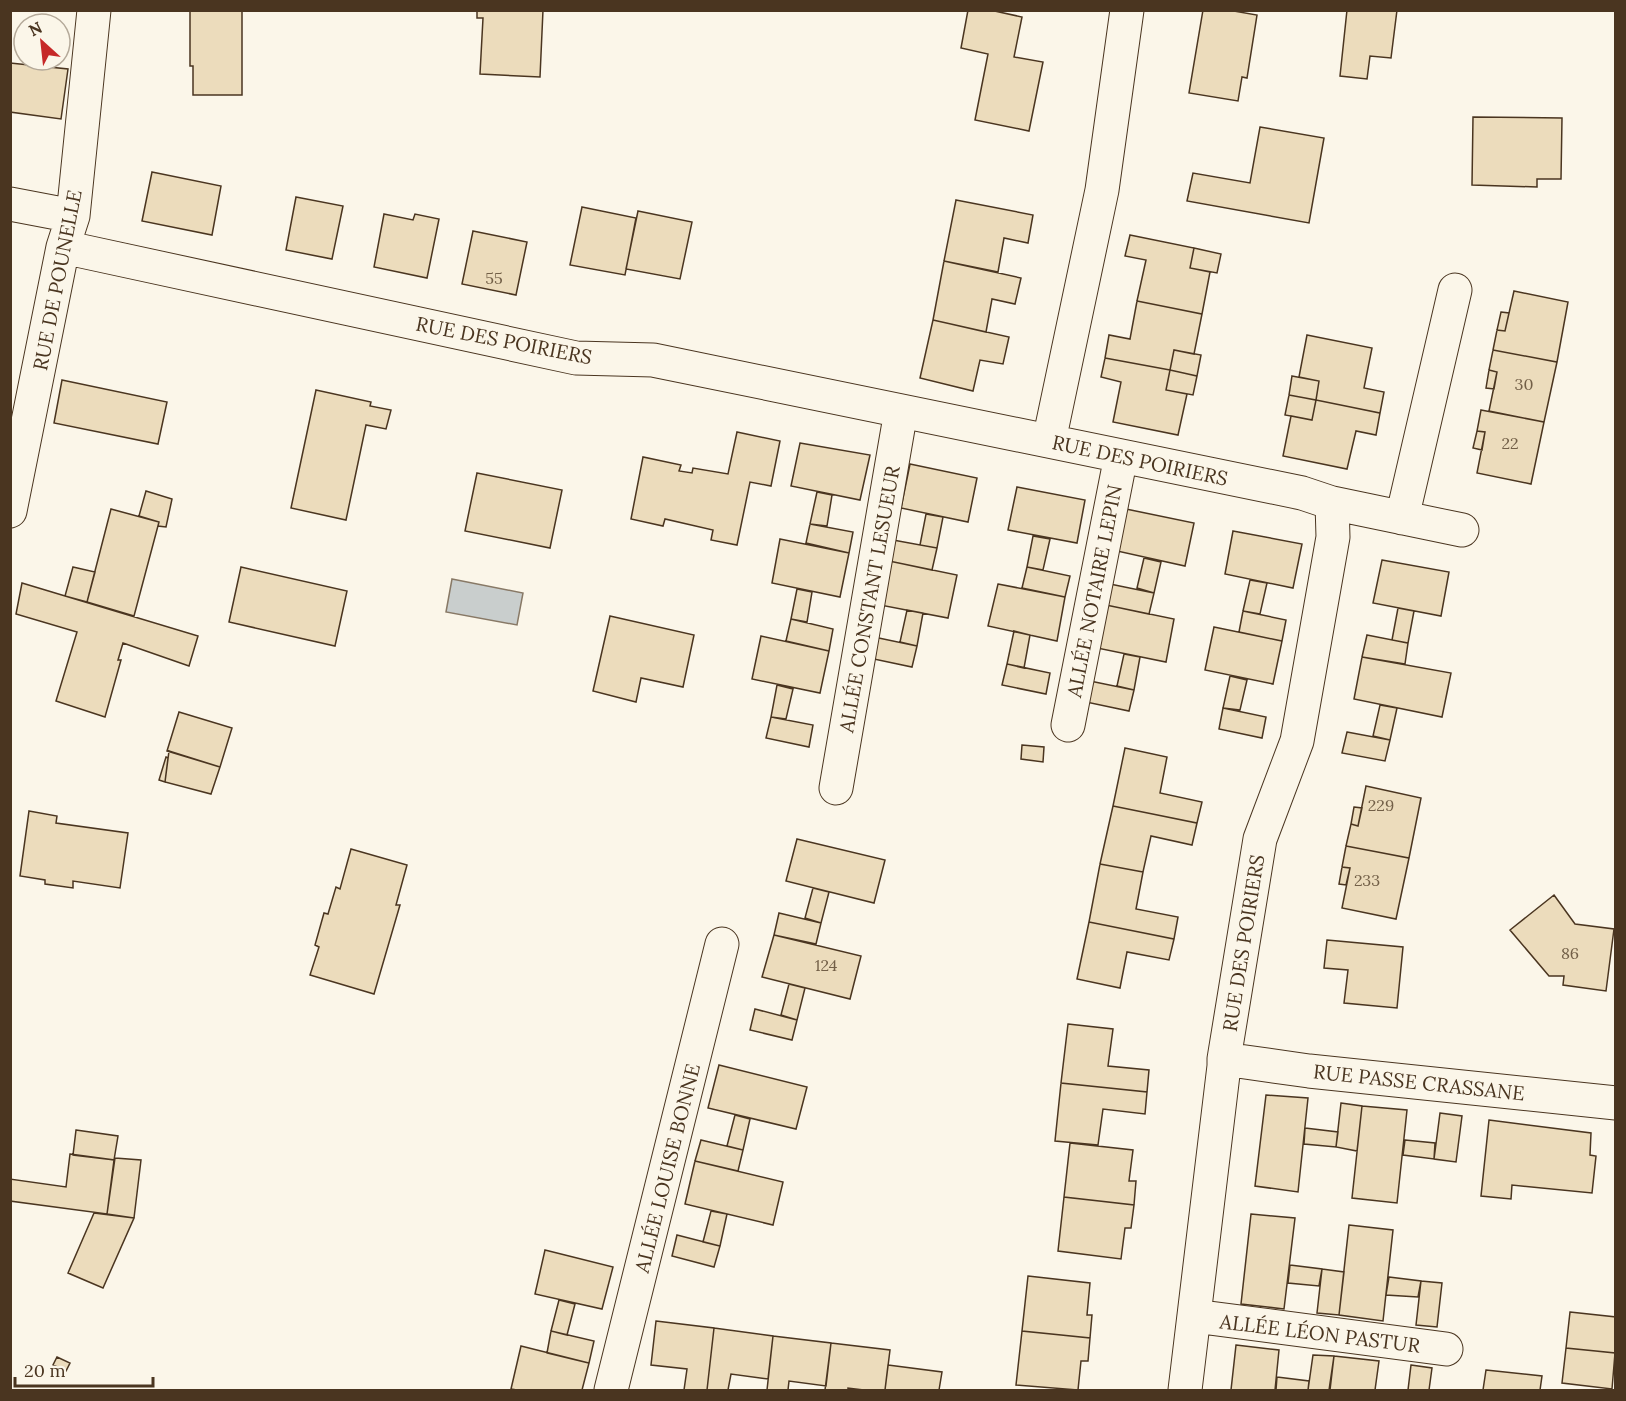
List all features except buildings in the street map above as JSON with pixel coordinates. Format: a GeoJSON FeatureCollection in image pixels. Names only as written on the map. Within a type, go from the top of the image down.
{"type":"FeatureCollection","features":[{"type":"Feature","properties":{"kind":"street","name":"RUE DE POUNELLE"},"geometry":{"type":"LineString","coordinates":[[10,511],[63,247],[73,216],[94,10]]}},
{"type":"Feature","properties":{"kind":"street"},"geometry":{"type":"LineString","coordinates":[[1049,441],[1102,190],[1127,10]]}},
{"type":"Feature","properties":{"kind":"street"},"geometry":{"type":"LineString","coordinates":[[10,204],[73,216]]}},
{"type":"Feature","properties":{"kind":"street","name":"RUE DES POIRIERS"},"geometry":{"type":"LineString","coordinates":[[63,247],[576,358],[653,360],[1302,493],[1332,503],[1333,537],[1297,741],[1260,839],[1224,1059],[1185,1390]]}},
{"type":"Feature","properties":{"kind":"street"},"geometry":{"type":"LineString","coordinates":[[1402,518],[1455,290]]}},
{"type":"Feature","properties":{"kind":"street","name":"ALLÉE CONSTANT LESUEUR"},"geometry":{"type":"LineString","coordinates":[[836,788],[901,411]]}},
{"type":"Feature","properties":{"kind":"street","name":"ALLÉE NOTAIRE LEPIN"},"geometry":{"type":"LineString","coordinates":[[1068,725],[1121,456]]}},
{"type":"Feature","properties":{"kind":"street"},"geometry":{"type":"LineString","coordinates":[[1332,503],[1462,530]]}},
{"type":"Feature","properties":{"kind":"street","name":"ALLÉE LOUISE BONNE"},"geometry":{"type":"LineString","coordinates":[[612,1390],[722,944]]}},
{"type":"Feature","properties":{"kind":"street","name":"RUE PASSE CRASSANE"},"geometry":{"type":"LineString","coordinates":[[1224,1059],[1309,1071],[1616,1103]]}},
{"type":"Feature","properties":{"kind":"street","name":"ALLÉE LÉON PASTUR"},"geometry":{"type":"LineString","coordinates":[[1194,1316],[1446,1349]]}},
{"type":"Feature","properties":{"kind":"shaded area"},"geometry":{"type":"Polygon","coordinates":[[[452,579],[523,593],[517,625],[446,612],[452,579]]]}}]}
